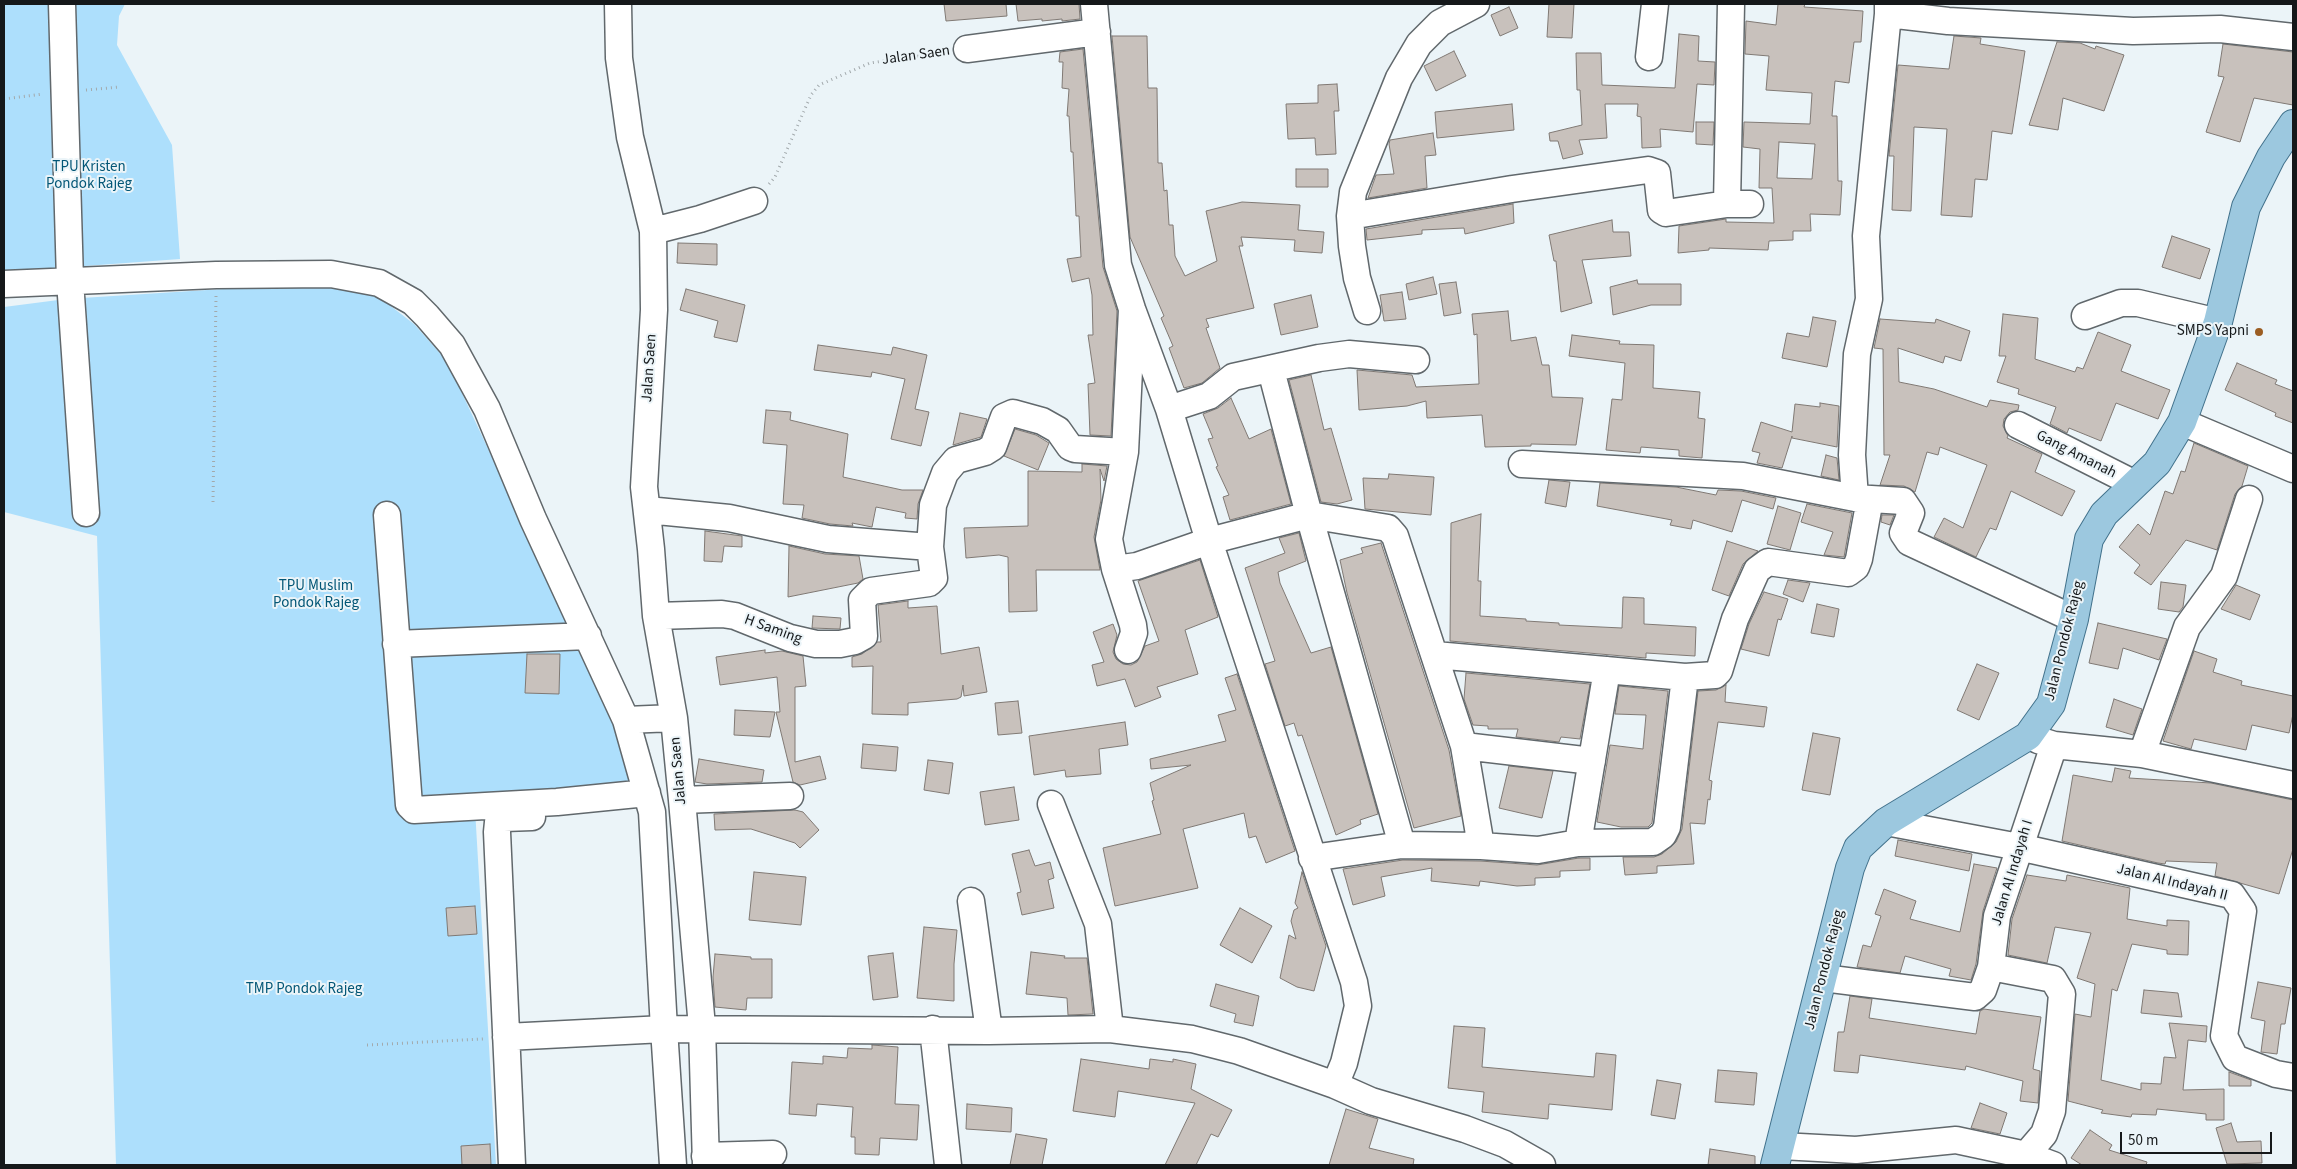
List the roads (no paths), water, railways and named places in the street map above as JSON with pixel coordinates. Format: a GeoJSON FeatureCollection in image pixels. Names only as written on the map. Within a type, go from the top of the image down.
{"type":"FeatureCollection","features":[{"type":"Feature","properties":{"kind":"main road","name":"Jalan Pondok Rajeg"},"geometry":{"type":"LineString","coordinates":[[1778,1155],[1850,868],[1858,848],[1886,822],[2028,736],[2051,704],[2074,619],[2088,539],[2104,514],[2157,463],[2182,422],[2218,322],[2246,207],[2271,157],[2293,124]]}},
{"type":"Feature","properties":{"kind":"street"},"geometry":{"type":"LineString","coordinates":[[62,4],[70,281],[86,513]]}},
{"type":"Feature","properties":{"kind":"street","name":"Jalan Saen"},"geometry":{"type":"LineString","coordinates":[[618,4],[619,58],[630,137],[653,231],[654,310],[644,487],[656,616],[682,800],[702,1027],[706,1161]]}},
{"type":"Feature","properties":{"kind":"street"},"geometry":{"type":"LineString","coordinates":[[1094,4],[1118,265],[1169,409],[1209,541],[1354,982],[1358,1006],[1331,1075]]}},
{"type":"Feature","properties":{"kind":"street"},"geometry":{"type":"LineString","coordinates":[[1367,311],[1357,278],[1350,216],[1354,192],[1398,78],[1419,44],[1440,23],[1476,4]]}},
{"type":"Feature","properties":{"kind":"street"},"geometry":{"type":"LineString","coordinates":[[1649,57],[1655,4]]}},
{"type":"Feature","properties":{"kind":"street"},"geometry":{"type":"LineString","coordinates":[[1350,216],[1512,189],[1648,170],[1657,173],[1662,210],[1666,213],[1738,204],[1731,4]]}},
{"type":"Feature","properties":{"kind":"street"},"geometry":{"type":"LineString","coordinates":[[1435,655],[1685,677],[1715,675],[1719,671],[1735,619],[1757,570],[1761,566],[1768,562],[1848,573],[1856,567],[1862,498],[1852,454],[1857,354],[1869,299],[1866,236],[1888,9],[1948,12],[2133,31],[2220,29],[2293,37]]}},
{"type":"Feature","properties":{"kind":"street","name":"Jalan Saen"},"geometry":{"type":"LineString","coordinates":[[967,49],[1098,32]]}},
{"type":"Feature","properties":{"kind":"street"},"geometry":{"type":"LineString","coordinates":[[653,231],[700,219],[754,201]]}},
{"type":"Feature","properties":{"kind":"street"},"geometry":{"type":"LineString","coordinates":[[4,284],[216,276],[331,274],[379,283],[413,302],[452,345],[487,409],[532,518],[629,720],[649,803],[672,1165]]}},
{"type":"Feature","properties":{"kind":"street"},"geometry":{"type":"LineString","coordinates":[[2085,316],[2121,303],[2138,303],[2218,322]]}},
{"type":"Feature","properties":{"kind":"street"},"geometry":{"type":"LineString","coordinates":[[1128,650],[1134,633],[1133,625],[1115,569],[1109,539],[1125,452],[1132,309]]}},
{"type":"Feature","properties":{"kind":"street"},"geometry":{"type":"LineString","coordinates":[[1169,409],[1209,396],[1233,376],[1271,370],[1319,358],[1349,354],[1416,360]]}},
{"type":"Feature","properties":{"kind":"street"},"geometry":{"type":"LineString","coordinates":[[1271,370],[1309,515],[1402,845]]}},
{"type":"Feature","properties":{"kind":"street","name":"H Saming"},"geometry":{"type":"LineString","coordinates":[[656,616],[722,614],[735,616],[790,638],[816,644],[840,644],[855,641],[864,636],[862,600],[871,591],[929,583],[934,578],[930,547],[933,505],[945,473],[956,460],[985,452],[993,447],[1004,417],[1013,413],[1042,421],[1058,430],[1070,447],[1075,449],[1125,452]]}},
{"type":"Feature","properties":{"kind":"street"},"geometry":{"type":"LineString","coordinates":[[2182,422],[2293,469]]}},
{"type":"Feature","properties":{"kind":"street","name":"Gang Amanah"},"geometry":{"type":"LineString","coordinates":[[2018,425],[2135,484]]}},
{"type":"Feature","properties":{"kind":"street"},"geometry":{"type":"LineString","coordinates":[[1522,464],[1743,476],[1862,498],[1903,500],[1911,513],[1903,532],[1909,542],[2074,619]]}},
{"type":"Feature","properties":{"kind":"street"},"geometry":{"type":"LineString","coordinates":[[2142,754],[2186,627],[2224,576],[2249,499]]}},
{"type":"Feature","properties":{"kind":"street"},"geometry":{"type":"LineString","coordinates":[[647,510],[729,518],[828,539],[930,547]]}},
{"type":"Feature","properties":{"kind":"street"},"geometry":{"type":"LineString","coordinates":[[387,515],[409,805],[414,810],[558,802],[649,803]]}},
{"type":"Feature","properties":{"kind":"street"},"geometry":{"type":"LineString","coordinates":[[1115,569],[1137,566],[1209,541],[1309,515],[1388,528],[1395,536],[1464,746],[1481,846]]}},
{"type":"Feature","properties":{"kind":"street"},"geometry":{"type":"LineString","coordinates":[[396,644],[588,636]]}},
{"type":"Feature","properties":{"kind":"street"},"geometry":{"type":"LineString","coordinates":[[1578,843],[1607,670]]}},
{"type":"Feature","properties":{"kind":"street"},"geometry":{"type":"LineString","coordinates":[[1312,858],[1402,845],[1481,846],[1538,850],[1578,843],[1653,842],[1663,835],[1667,827],[1685,677]]}},
{"type":"Feature","properties":{"kind":"street"},"geometry":{"type":"LineString","coordinates":[[629,720],[671,718]]}},
{"type":"Feature","properties":{"kind":"street"},"geometry":{"type":"LineString","coordinates":[[2028,736],[2054,745],[2142,754],[2293,785]]}},
{"type":"Feature","properties":{"kind":"street","name":"Jalan Al Indayah I"},"geometry":{"type":"LineString","coordinates":[[1823,978],[1975,997],[1983,990],[1991,967],[1997,916],[2018,847],[2054,745]]}},
{"type":"Feature","properties":{"kind":"street"},"geometry":{"type":"LineString","coordinates":[[1464,746],[1592,761]]}},
{"type":"Feature","properties":{"kind":"street"},"geometry":{"type":"LineString","coordinates":[[682,800],[790,796]]}},
{"type":"Feature","properties":{"kind":"street"},"geometry":{"type":"LineString","coordinates":[[512,1165],[498,822],[504,818],[649,803]]}},
{"type":"Feature","properties":{"kind":"street"},"geometry":{"type":"LineString","coordinates":[[1051,804],[1098,924],[1110,1029]]}},
{"type":"Feature","properties":{"kind":"street","name":"Jalan Al Indayah II"},"geometry":{"type":"LineString","coordinates":[[1886,822],[2018,847],[2232,895],[2243,911],[2224,1036],[2235,1058],[2276,1074],[2293,1077]]}},
{"type":"Feature","properties":{"kind":"street"},"geometry":{"type":"LineString","coordinates":[[971,901],[989,1031]]}},
{"type":"Feature","properties":{"kind":"street"},"geometry":{"type":"LineString","coordinates":[[1991,967],[2054,978],[2062,994],[2052,1111],[2044,1134],[2026,1155]]}},
{"type":"Feature","properties":{"kind":"street"},"geometry":{"type":"LineString","coordinates":[[506,1037],[702,1027],[989,1031],[1110,1029],[1192,1038],[1331,1075],[1371,1101],[1504,1144],[1542,1165]]}},
{"type":"Feature","properties":{"kind":"street"},"geometry":{"type":"LineString","coordinates":[[933,1029],[948,1165]]}},
{"type":"Feature","properties":{"kind":"street"},"geometry":{"type":"LineString","coordinates":[[1778,1155],[1856,1150],[1956,1140],[2026,1155],[2053,1165]]}},
{"type":"Feature","properties":{"kind":"street"},"geometry":{"type":"LineString","coordinates":[[706,1161],[773,1154]]}},
{"type":"Feature","properties":{"kind":"street"},"geometry":{"type":"LineString","coordinates":[[1778,1155],[1846,1165]]}},
{"type":"Feature","properties":{"kind":"place","name":"SMPS Yapni"},"geometry":{"type":"Point","coordinates":[2259,332]}},
{"type":"Feature","properties":{"kind":"park label","name":"TPU Kristen Pondok Rajeg"},"geometry":{"type":"Point","coordinates":[89,176]}},
{"type":"Feature","properties":{"kind":"park label","name":"TPU Muslim Pondok Rajeg"},"geometry":{"type":"Point","coordinates":[316,596]}},
{"type":"Feature","properties":{"kind":"park label","name":"TMP Pondok Rajeg"},"geometry":{"type":"Point","coordinates":[304,990]}}]}
